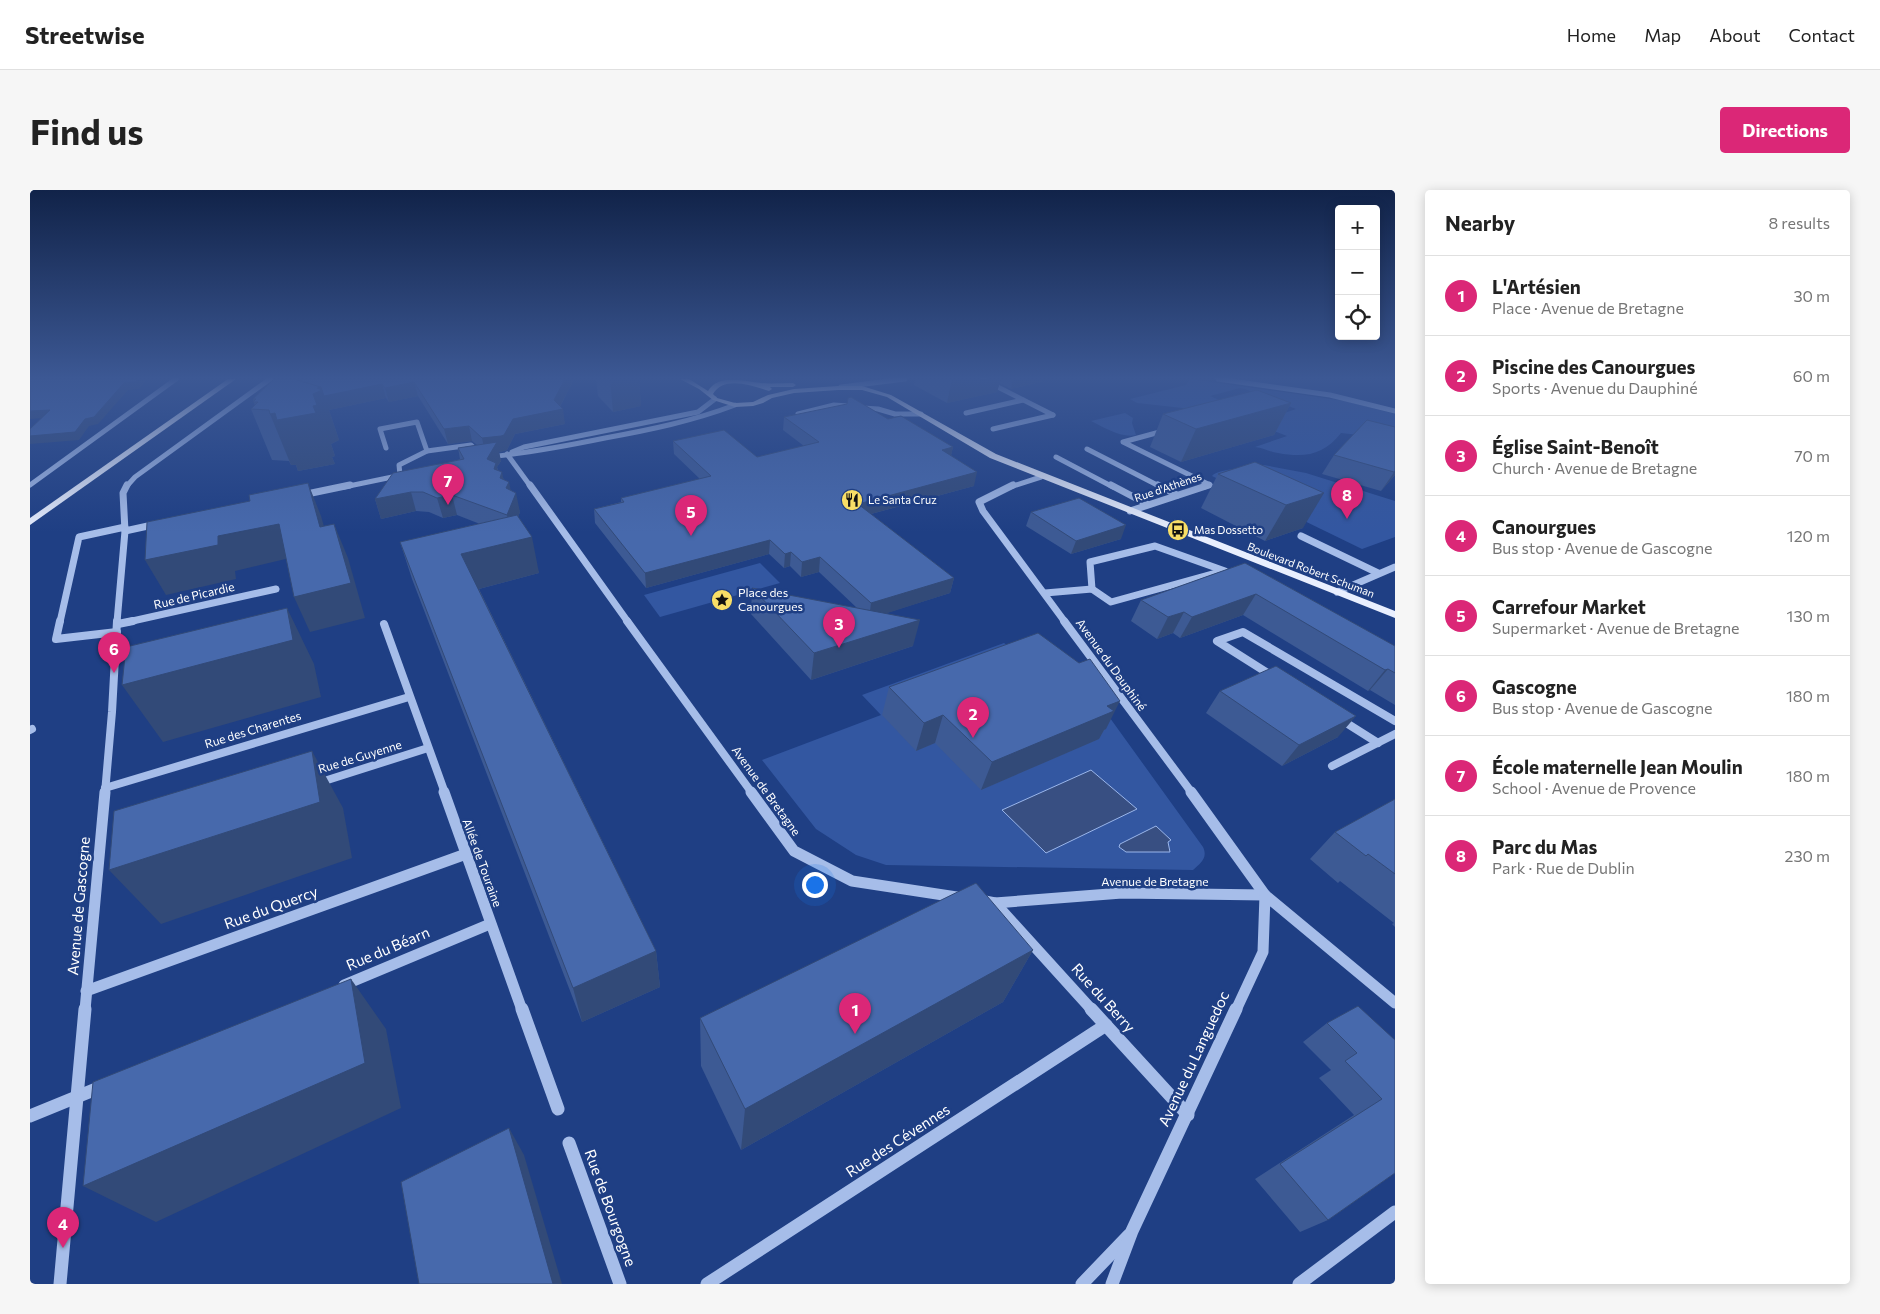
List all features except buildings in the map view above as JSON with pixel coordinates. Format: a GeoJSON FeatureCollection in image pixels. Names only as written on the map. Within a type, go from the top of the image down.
{"type":"FeatureCollection","features":[{"type":"Feature","properties":{"kind":"main road"},"geometry":{"type":"LineString","coordinates":[[30,522],[159,430]]}},
{"type":"Feature","properties":{"kind":"main road","name":"Boulevard Robert Schuman"},"geometry":{"type":"LineString","coordinates":[[949,430],[993,456],[1041,476],[1395,615]]}},
{"type":"Feature","properties":{"kind":"main road","name":"Boulevard Robert Schuman"},"geometry":{"type":"LineString","coordinates":[[965,430],[1004,453],[1024,468]]}},
{"type":"Feature","properties":{"kind":"street"},"geometry":{"type":"LineString","coordinates":[[30,485],[106,430]]}},
{"type":"Feature","properties":{"kind":"street","name":"Avenue de Gascogne"},"geometry":{"type":"LineString","coordinates":[[60,1284],[86,991],[104,850],[105,788],[125,529],[123,493],[126,486],[135,477],[200,430]]}},
{"type":"Feature","properties":{"kind":"street"},"geometry":{"type":"LineString","coordinates":[[380,430],[386,448]]}},
{"type":"Feature","properties":{"kind":"street"},"geometry":{"type":"LineString","coordinates":[[420,430],[427,451]]}},
{"type":"Feature","properties":{"kind":"street"},"geometry":{"type":"LineString","coordinates":[[507,454],[524,446],[606,430]]}},
{"type":"Feature","properties":{"kind":"street"},"geometry":{"type":"LineString","coordinates":[[474,460],[507,454],[529,453],[646,430]]}},
{"type":"Feature","properties":{"kind":"street","name":"Rue d'Athènes"},"geometry":{"type":"LineString","coordinates":[[1130,511],[1210,485],[1123,442],[1168,430]]}},
{"type":"Feature","properties":{"kind":"street"},"geometry":{"type":"LineString","coordinates":[[400,475],[398,465],[427,451],[471,446],[484,458]]}},
{"type":"Feature","properties":{"kind":"street"},"geometry":{"type":"LineString","coordinates":[[1087,449],[1177,495]]}},
{"type":"Feature","properties":{"kind":"street","name":"Avenue de Bretagne"},"geometry":{"type":"LineString","coordinates":[[507,454],[794,851],[852,881],[995,903],[1122,893],[1265,895]]}},
{"type":"Feature","properties":{"kind":"street"},"geometry":{"type":"LineString","coordinates":[[1056,457],[1147,504]]}},
{"type":"Feature","properties":{"kind":"street"},"geometry":{"type":"LineString","coordinates":[[294,497],[409,473]]}},
{"type":"Feature","properties":{"kind":"street","name":"Avenue du Dauphiné"},"geometry":{"type":"LineString","coordinates":[[1041,476],[990,495],[979,502],[983,511],[1219,829],[1265,895]]}},
{"type":"Feature","properties":{"kind":"street"},"geometry":{"type":"LineString","coordinates":[[125,529],[163,523]]}},
{"type":"Feature","properties":{"kind":"street","name":"Rue de Picardie"},"geometry":{"type":"LineString","coordinates":[[125,529],[79,537],[56,639],[118,628],[276,588]]}},
{"type":"Feature","properties":{"kind":"street"},"geometry":{"type":"LineString","coordinates":[[1301,536],[1378,573]]}},
{"type":"Feature","properties":{"kind":"street"},"geometry":{"type":"LineString","coordinates":[[1092,589],[1090,562],[1155,546],[1233,574]]}},
{"type":"Feature","properties":{"kind":"street"},"geometry":{"type":"LineString","coordinates":[[1337,592],[1395,567]]}},
{"type":"Feature","properties":{"kind":"street"},"geometry":{"type":"LineString","coordinates":[[1045,594],[1092,589],[1112,602],[1225,571]]}},
{"type":"Feature","properties":{"kind":"street","name":"Allée de Touraine"},"geometry":{"type":"LineString","coordinates":[[384,624],[490,924],[558,1109]]}},
{"type":"Feature","properties":{"kind":"street"},"geometry":{"type":"LineString","coordinates":[[1282,682],[1217,641],[1243,632],[1395,721]]}},
{"type":"Feature","properties":{"kind":"street","name":"Rue des Charentes"},"geometry":{"type":"LineString","coordinates":[[105,788],[409,697]]}},
{"type":"Feature","properties":{"kind":"street"},"geometry":{"type":"LineString","coordinates":[[1330,712],[1378,743]]}},
{"type":"Feature","properties":{"kind":"street"},"geometry":{"type":"LineString","coordinates":[[1332,766],[1395,734]]}},
{"type":"Feature","properties":{"kind":"street","name":"Rue de Guyenne"},"geometry":{"type":"LineString","coordinates":[[306,787],[428,748]]}},
{"type":"Feature","properties":{"kind":"street","name":"Rue du Quercy"},"geometry":{"type":"LineString","coordinates":[[86,991],[466,854]]}},
{"type":"Feature","properties":{"kind":"street"},"geometry":{"type":"LineString","coordinates":[[1265,895],[1395,1002]]}},
{"type":"Feature","properties":{"kind":"street","name":"Avenue du Languedoc"},"geometry":{"type":"LineString","coordinates":[[1112,1284],[1132,1231],[1263,952],[1265,895]]}},
{"type":"Feature","properties":{"kind":"street","name":"Rue du Berry"},"geometry":{"type":"LineString","coordinates":[[995,903],[1188,1115]]}},
{"type":"Feature","properties":{"kind":"street","name":"Rue du Béarn"},"geometry":{"type":"LineString","coordinates":[[335,989],[490,924]]}},
{"type":"Feature","properties":{"kind":"street","name":"Rue des Cévennes"},"geometry":{"type":"LineString","coordinates":[[707,1284],[1106,1025]]}},
{"type":"Feature","properties":{"kind":"street"},"geometry":{"type":"LineString","coordinates":[[30,1116],[112,1082]]}},
{"type":"Feature","properties":{"kind":"street","name":"Rue de Bourgogne"},"geometry":{"type":"LineString","coordinates":[[569,1143],[620,1284]]}},
{"type":"Feature","properties":{"kind":"street"},"geometry":{"type":"LineString","coordinates":[[1299,1284],[1395,1212]]}},
{"type":"Feature","properties":{"kind":"street","name":"Avenue du Languedoc"},"geometry":{"type":"LineString","coordinates":[[1082,1284],[1132,1231]]}},
{"type":"Feature","properties":{"kind":"shaded area"},"geometry":{"type":"Polygon","coordinates":[[[1110,430],[1134,430],[1136,435],[1131,436],[1110,430]]]}},
{"type":"Feature","properties":{"kind":"shaded area"},"geometry":{"type":"Polygon","coordinates":[[[1395,430],[1395,439],[1341,433],[1328,446],[1305,455],[1275,452],[1255,447],[1287,436],[1274,431],[1395,430]]]}},
{"type":"Feature","properties":{"kind":"shaded area"},"geometry":{"type":"Polygon","coordinates":[[[1264,465],[1306,473],[1395,501],[1395,537],[1362,549],[1212,476],[1221,471],[1264,465]]]}},
{"type":"Feature","properties":{"kind":"shaded area"},"geometry":{"type":"Polygon","coordinates":[[[760,563],[780,583],[660,617],[644,595],[760,563]]]}},
{"type":"Feature","properties":{"kind":"shaded area"},"geometry":{"type":"Polygon","coordinates":[[[1004,643],[1027,661],[1079,675],[1203,847],[1204,857],[1201,863],[1193,870],[886,865],[856,855],[816,829],[762,760],[881,715],[862,695],[1004,643]]]}},
{"type":"Feature","properties":{"kind":"shaded area"},"geometry":{"type":"Polygon","coordinates":[[[1091,770],[1137,809],[1046,853],[1002,810],[1091,770]]]}},
{"type":"Feature","properties":{"kind":"shaded area"},"geometry":{"type":"Polygon","coordinates":[[[1156,826],[1171,840],[1168,842],[1170,852],[1126,852],[1119,847],[1120,844],[1156,826]]]}},
{"type":"Feature","properties":{"kind":"place","name":"Le Santa Cruz"},"geometry":{"type":"Point","coordinates":[852,500]}},
{"type":"Feature","properties":{"kind":"place","name":"École maternelle Jean Moulin"},"geometry":{"type":"Point","coordinates":[448,505]}},
{"type":"Feature","properties":{"kind":"place","name":"Parc du Mas"},"geometry":{"type":"Point","coordinates":[1347,519]}},
{"type":"Feature","properties":{"kind":"place","name":"Mas Dossetto"},"geometry":{"type":"Point","coordinates":[1178,530]}},
{"type":"Feature","properties":{"kind":"place","name":"Carrefour Market"},"geometry":{"type":"Point","coordinates":[691,536]}},
{"type":"Feature","properties":{"kind":"place","name":"Place des Canourgues"},"geometry":{"type":"Point","coordinates":[722,600]}},
{"type":"Feature","properties":{"kind":"place","name":"Église Saint-Benoît"},"geometry":{"type":"Point","coordinates":[839,648]}},
{"type":"Feature","properties":{"kind":"place","name":"Gascogne"},"geometry":{"type":"Point","coordinates":[114,673]}},
{"type":"Feature","properties":{"kind":"place","name":"Piscine des Canourgues"},"geometry":{"type":"Point","coordinates":[973,738]}},
{"type":"Feature","properties":{"kind":"place","name":"L'Artésien"},"geometry":{"type":"Point","coordinates":[855,1034]}},
{"type":"Feature","properties":{"kind":"place","name":"Canourgues"},"geometry":{"type":"Point","coordinates":[63,1248]}}]}
